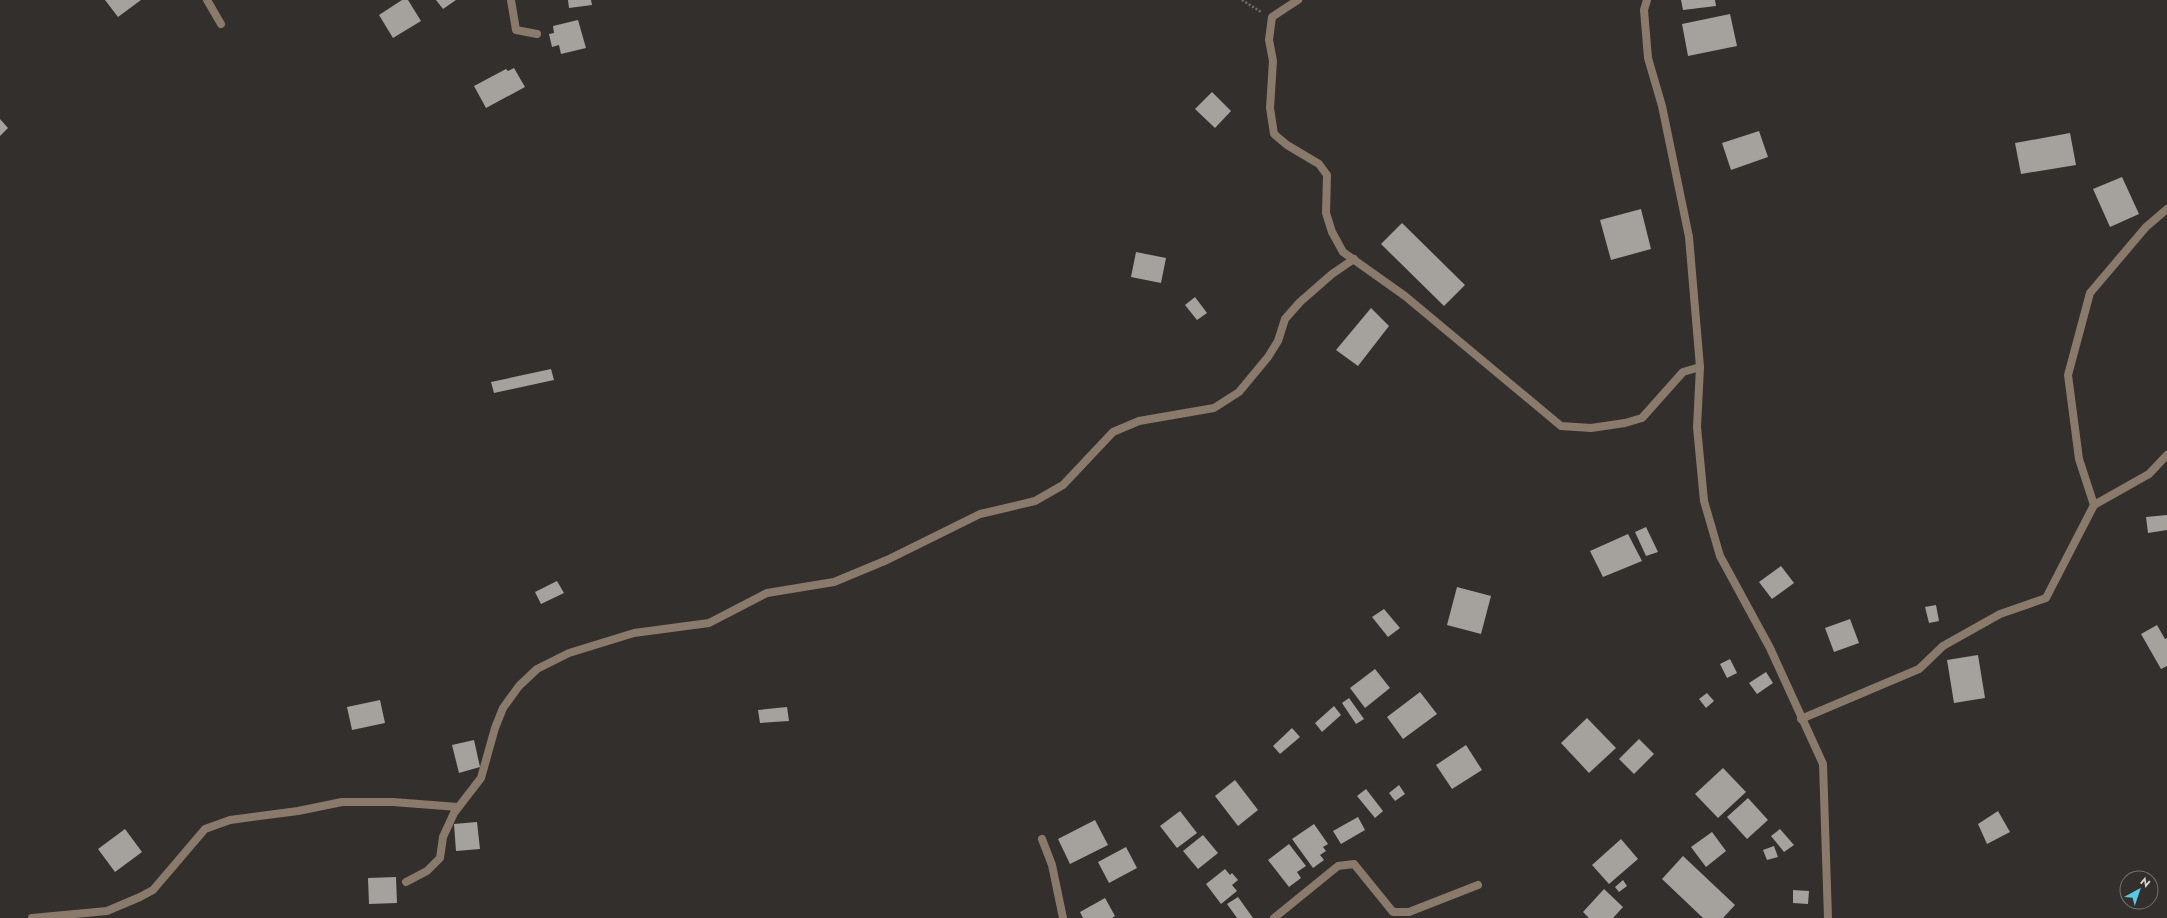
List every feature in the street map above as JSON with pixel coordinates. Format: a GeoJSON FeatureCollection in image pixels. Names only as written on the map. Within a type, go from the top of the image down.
{"type":"FeatureCollection","features":[{"type":"Feature","properties":{"kind":"street"},"geometry":{"type":"LineString","coordinates":[[207,0],[221,24]]}},
{"type":"Feature","properties":{"kind":"street"},"geometry":{"type":"LineString","coordinates":[[511,0],[516,30],[537,34]]}},
{"type":"Feature","properties":{"kind":"street"},"geometry":{"type":"LineString","coordinates":[[1298,0],[1272,17],[1269,40],[1273,61],[1270,108],[1274,134],[1287,145],[1319,164],[1327,175],[1326,213],[1332,232],[1343,252],[1405,296],[1561,426],[1591,428],[1625,423],[1642,418],[1683,372],[1700,367]]}},
{"type":"Feature","properties":{"kind":"street"},"geometry":{"type":"LineString","coordinates":[[1647,0],[1644,10],[1648,58],[1662,106],[1689,238],[1700,367],[1697,427],[1704,501],[1718,549],[1770,648],[1801,719],[1823,764],[1828,918]]}},
{"type":"Feature","properties":{"kind":"street"},"geometry":{"type":"LineString","coordinates":[[2094,505],[2079,459],[2068,375],[2090,293],[2146,227],[2167,209]]}},
{"type":"Feature","properties":{"kind":"street"},"geometry":{"type":"LineString","coordinates":[[406,882],[428,871],[440,858],[443,837],[458,807],[481,778],[494,728],[503,708],[519,686],[537,669],[569,653],[634,633],[709,623],[767,593],[834,582],[887,560],[980,514],[1035,501],[1063,485],[1113,432],[1139,421],[1214,408],[1239,392],[1268,357],[1278,341],[1285,319],[1300,302],[1332,274],[1354,259]]}},
{"type":"Feature","properties":{"kind":"street"},"geometry":{"type":"LineString","coordinates":[[1801,719],[1919,669],[1943,646],[2000,614],[2046,598],[2094,505],[2149,474],[2167,456]]}},
{"type":"Feature","properties":{"kind":"street"},"geometry":{"type":"LineString","coordinates":[[32,918],[107,911],[140,897],[153,890],[205,829],[230,820],[342,802],[393,802],[458,807]]}},
{"type":"Feature","properties":{"kind":"street"},"geometry":{"type":"LineString","coordinates":[[1042,839],[1052,866],[1063,918]]}},
{"type":"Feature","properties":{"kind":"street"},"geometry":{"type":"LineString","coordinates":[[1274,918],[1338,866],[1354,864],[1393,912],[1409,912],[1478,885]]}},
{"type":"Feature","properties":{"kind":"path"},"geometry":{"type":"LineString","coordinates":[[1242,0],[1254,10],[1272,17]]}},
{"type":"Feature","properties":{"kind":"building"},"geometry":{"type":"Polygon","coordinates":[[[105,0],[141,0],[118,17],[105,0]]]}},
{"type":"Feature","properties":{"kind":"building"},"geometry":{"type":"Polygon","coordinates":[[[402,0],[408,0],[421,21],[393,38],[379,15],[402,0]]]}},
{"type":"Feature","properties":{"kind":"building"},"geometry":{"type":"Polygon","coordinates":[[[436,0],[456,0],[443,9],[436,0]]]}},
{"type":"Feature","properties":{"kind":"building"},"geometry":{"type":"Polygon","coordinates":[[[568,0],[591,0],[592,5],[569,8],[568,0]]]}},
{"type":"Feature","properties":{"kind":"building"},"geometry":{"type":"Polygon","coordinates":[[[1681,0],[1715,0],[1716,6],[1683,10],[1681,0]]]}},
{"type":"Feature","properties":{"kind":"building"},"geometry":{"type":"Polygon","coordinates":[[[1730,14],[1737,46],[1688,56],[1682,24],[1730,14]]]}},
{"type":"Feature","properties":{"kind":"building"},"geometry":{"type":"Polygon","coordinates":[[[578,20],[586,48],[561,54],[559,45],[552,47],[549,34],[554,33],[553,26],[578,20]]]}},
{"type":"Feature","properties":{"kind":"building"},"geometry":{"type":"Polygon","coordinates":[[[514,68],[525,87],[486,108],[474,86],[506,69],[508,71],[514,68]]]}},
{"type":"Feature","properties":{"kind":"building"},"geometry":{"type":"Polygon","coordinates":[[[1212,92],[1231,111],[1215,128],[1195,109],[1212,92]]]}},
{"type":"Feature","properties":{"kind":"building"},"geometry":{"type":"Polygon","coordinates":[[[0,119],[8,128],[0,136],[0,119]]]}},
{"type":"Feature","properties":{"kind":"building"},"geometry":{"type":"Polygon","coordinates":[[[1759,131],[1768,157],[1731,170],[1722,143],[1759,131]]]}},
{"type":"Feature","properties":{"kind":"building"},"geometry":{"type":"Polygon","coordinates":[[[2070,133],[2076,165],[2021,174],[2015,143],[2070,133]]]}},
{"type":"Feature","properties":{"kind":"building"},"geometry":{"type":"Polygon","coordinates":[[[2122,177],[2139,214],[2110,227],[2093,189],[2122,177]]]}},
{"type":"Feature","properties":{"kind":"building"},"geometry":{"type":"Polygon","coordinates":[[[1641,209],[1651,249],[1611,260],[1600,220],[1641,209]]]}},
{"type":"Feature","properties":{"kind":"building"},"geometry":{"type":"Polygon","coordinates":[[[1402,223],[1465,285],[1444,306],[1381,244],[1402,223]]]}},
{"type":"Feature","properties":{"kind":"building"},"geometry":{"type":"Polygon","coordinates":[[[1136,252],[1166,258],[1161,283],[1131,277],[1136,252]]]}},
{"type":"Feature","properties":{"kind":"building"},"geometry":{"type":"Polygon","coordinates":[[[1195,297],[1207,313],[1197,320],[1185,305],[1195,297]]]}},
{"type":"Feature","properties":{"kind":"building"},"geometry":{"type":"Polygon","coordinates":[[[1371,308],[1389,326],[1358,366],[1336,350],[1371,308]]]}},
{"type":"Feature","properties":{"kind":"building"},"geometry":{"type":"Polygon","coordinates":[[[551,369],[554,380],[494,393],[491,382],[551,369]]]}},
{"type":"Feature","properties":{"kind":"building"},"geometry":{"type":"Polygon","coordinates":[[[2167,515],[2167,530],[2148,533],[2146,517],[2167,515]]]}},
{"type":"Feature","properties":{"kind":"building"},"geometry":{"type":"Polygon","coordinates":[[[1646,527],[1658,552],[1646,556],[1635,532],[1646,527]]]}},
{"type":"Feature","properties":{"kind":"building"},"geometry":{"type":"Polygon","coordinates":[[[1628,534],[1642,561],[1603,577],[1590,551],[1628,534]]]}},
{"type":"Feature","properties":{"kind":"building"},"geometry":{"type":"Polygon","coordinates":[[[1781,566],[1794,583],[1772,599],[1759,582],[1781,566]]]}},
{"type":"Feature","properties":{"kind":"building"},"geometry":{"type":"Polygon","coordinates":[[[557,581],[564,593],[541,604],[535,592],[557,581]]]}},
{"type":"Feature","properties":{"kind":"building"},"geometry":{"type":"Polygon","coordinates":[[[1457,587],[1491,596],[1481,634],[1447,625],[1457,587]]]}},
{"type":"Feature","properties":{"kind":"building"},"geometry":{"type":"Polygon","coordinates":[[[1936,605],[1939,621],[1929,623],[1925,607],[1936,605]]]}},
{"type":"Feature","properties":{"kind":"building"},"geometry":{"type":"Polygon","coordinates":[[[1384,609],[1400,628],[1388,637],[1372,617],[1384,609]]]}},
{"type":"Feature","properties":{"kind":"building"},"geometry":{"type":"Polygon","coordinates":[[[1850,619],[1859,643],[1834,652],[1825,628],[1850,619]]]}},
{"type":"Feature","properties":{"kind":"building"},"geometry":{"type":"Polygon","coordinates":[[[2157,625],[2165,639],[2167,638],[2167,666],[2161,669],[2141,634],[2157,625]]]}},
{"type":"Feature","properties":{"kind":"building"},"geometry":{"type":"Polygon","coordinates":[[[1978,655],[1985,698],[1954,703],[1947,660],[1978,655]]]}},
{"type":"Feature","properties":{"kind":"building"},"geometry":{"type":"Polygon","coordinates":[[[1730,659],[1737,673],[1727,678],[1720,664],[1730,659]]]}},
{"type":"Feature","properties":{"kind":"building"},"geometry":{"type":"Polygon","coordinates":[[[1375,669],[1390,688],[1365,708],[1350,688],[1375,669]]]}},
{"type":"Feature","properties":{"kind":"building"},"geometry":{"type":"Polygon","coordinates":[[[1766,672],[1773,683],[1757,694],[1749,683],[1766,672]]]}},
{"type":"Feature","properties":{"kind":"building"},"geometry":{"type":"Polygon","coordinates":[[[1420,692],[1437,714],[1403,739],[1387,717],[1420,692]]]}},
{"type":"Feature","properties":{"kind":"building"},"geometry":{"type":"Polygon","coordinates":[[[1707,693],[1714,701],[1706,708],[1699,699],[1707,693]]]}},
{"type":"Feature","properties":{"kind":"building"},"geometry":{"type":"Polygon","coordinates":[[[1349,698],[1364,719],[1356,724],[1342,703],[1349,698]]]}},
{"type":"Feature","properties":{"kind":"building"},"geometry":{"type":"Polygon","coordinates":[[[380,700],[385,723],[352,730],[347,707],[380,700]]]}},
{"type":"Feature","properties":{"kind":"building"},"geometry":{"type":"Polygon","coordinates":[[[1334,706],[1341,715],[1322,732],[1315,723],[1334,706]]]}},
{"type":"Feature","properties":{"kind":"building"},"geometry":{"type":"Polygon","coordinates":[[[787,707],[789,721],[760,723],[758,710],[787,707]]]}},
{"type":"Feature","properties":{"kind":"building"},"geometry":{"type":"Polygon","coordinates":[[[1587,718],[1616,748],[1589,773],[1561,743],[1587,718]]]}},
{"type":"Feature","properties":{"kind":"building"},"geometry":{"type":"Polygon","coordinates":[[[1292,728],[1300,737],[1280,754],[1273,746],[1292,728]]]}},
{"type":"Feature","properties":{"kind":"building"},"geometry":{"type":"Polygon","coordinates":[[[1639,739],[1654,754],[1634,774],[1619,759],[1639,739]]]}},
{"type":"Feature","properties":{"kind":"building"},"geometry":{"type":"Polygon","coordinates":[[[474,740],[480,767],[459,773],[452,745],[474,740]]]}},
{"type":"Feature","properties":{"kind":"building"},"geometry":{"type":"Polygon","coordinates":[[[1466,745],[1482,770],[1452,789],[1436,765],[1466,745]]]}},
{"type":"Feature","properties":{"kind":"building"},"geometry":{"type":"Polygon","coordinates":[[[1723,768],[1746,792],[1718,818],[1695,794],[1723,768]]]}},
{"type":"Feature","properties":{"kind":"building"},"geometry":{"type":"Polygon","coordinates":[[[1235,780],[1258,810],[1238,826],[1215,796],[1235,780]]]}},
{"type":"Feature","properties":{"kind":"building"},"geometry":{"type":"Polygon","coordinates":[[[1399,785],[1405,794],[1395,801],[1389,793],[1399,785]]]}},
{"type":"Feature","properties":{"kind":"building"},"geometry":{"type":"Polygon","coordinates":[[[1366,789],[1383,811],[1375,818],[1357,796],[1366,789]]]}},
{"type":"Feature","properties":{"kind":"building"},"geometry":{"type":"Polygon","coordinates":[[[1748,798],[1768,820],[1747,839],[1727,817],[1748,798]]]}},
{"type":"Feature","properties":{"kind":"building"},"geometry":{"type":"Polygon","coordinates":[[[1180,811],[1197,833],[1177,848],[1160,826],[1180,811]]]}},
{"type":"Feature","properties":{"kind":"building"},"geometry":{"type":"Polygon","coordinates":[[[1998,811],[2010,832],[1987,844],[1978,824],[1998,811]]]}},
{"type":"Feature","properties":{"kind":"building"},"geometry":{"type":"Polygon","coordinates":[[[1358,817],[1365,830],[1341,844],[1333,831],[1358,817]]]}},
{"type":"Feature","properties":{"kind":"building"},"geometry":{"type":"Polygon","coordinates":[[[1095,820],[1108,845],[1070,864],[1058,839],[1095,820]]]}},
{"type":"Feature","properties":{"kind":"building"},"geometry":{"type":"Polygon","coordinates":[[[477,822],[480,849],[456,851],[454,824],[477,822]]]}},
{"type":"Feature","properties":{"kind":"building"},"geometry":{"type":"Polygon","coordinates":[[[1314,824],[1328,844],[1323,847],[1326,851],[1320,855],[1324,860],[1313,868],[1292,839],[1314,824]]]}},
{"type":"Feature","properties":{"kind":"building"},"geometry":{"type":"Polygon","coordinates":[[[125,829],[142,852],[115,872],[98,849],[125,829]]]}},
{"type":"Feature","properties":{"kind":"building"},"geometry":{"type":"Polygon","coordinates":[[[1780,829],[1794,845],[1784,852],[1771,836],[1780,829]]]}},
{"type":"Feature","properties":{"kind":"building"},"geometry":{"type":"Polygon","coordinates":[[[1712,832],[1726,851],[1706,867],[1691,847],[1712,832]]]}},
{"type":"Feature","properties":{"kind":"building"},"geometry":{"type":"Polygon","coordinates":[[[1203,835],[1218,853],[1198,869],[1183,851],[1203,835]]]}},
{"type":"Feature","properties":{"kind":"building"},"geometry":{"type":"Polygon","coordinates":[[[1621,839],[1638,859],[1609,884],[1592,865],[1621,839]]]}},
{"type":"Feature","properties":{"kind":"building"},"geometry":{"type":"Polygon","coordinates":[[[1289,844],[1306,866],[1297,872],[1301,878],[1289,887],[1268,860],[1289,844]]]}},
{"type":"Feature","properties":{"kind":"building"},"geometry":{"type":"Polygon","coordinates":[[[1774,846],[1778,857],[1767,860],[1763,850],[1774,846]]]}},
{"type":"Feature","properties":{"kind":"building"},"geometry":{"type":"Polygon","coordinates":[[[1126,847],[1137,868],[1109,883],[1098,862],[1126,847]]]}},
{"type":"Feature","properties":{"kind":"building"},"geometry":{"type":"Polygon","coordinates":[[[1683,856],[1735,905],[1723,918],[1703,918],[1662,879],[1683,856]]]}},
{"type":"Feature","properties":{"kind":"building"},"geometry":{"type":"Polygon","coordinates":[[[1225,869],[1230,875],[1232,873],[1238,880],[1232,885],[1237,891],[1221,904],[1206,884],[1225,869]]]}},
{"type":"Feature","properties":{"kind":"building"},"geometry":{"type":"Polygon","coordinates":[[[396,877],[397,903],[369,904],[368,878],[396,877]]]}},
{"type":"Feature","properties":{"kind":"building"},"geometry":{"type":"Polygon","coordinates":[[[1623,880],[1627,886],[1619,892],[1615,887],[1623,880]]]}},
{"type":"Feature","properties":{"kind":"building"},"geometry":{"type":"Polygon","coordinates":[[[1604,889],[1623,907],[1613,918],[1589,918],[1583,912],[1604,889]]]}},
{"type":"Feature","properties":{"kind":"building"},"geometry":{"type":"Polygon","coordinates":[[[1793,890],[1809,891],[1808,904],[1793,903],[1793,890]]]}},
{"type":"Feature","properties":{"kind":"building"},"geometry":{"type":"Polygon","coordinates":[[[1238,897],[1253,918],[1237,918],[1227,904],[1238,897]]]}},
{"type":"Feature","properties":{"kind":"building"},"geometry":{"type":"Polygon","coordinates":[[[1105,898],[1115,916],[1112,918],[1083,918],[1080,912],[1105,898]]]}}]}
